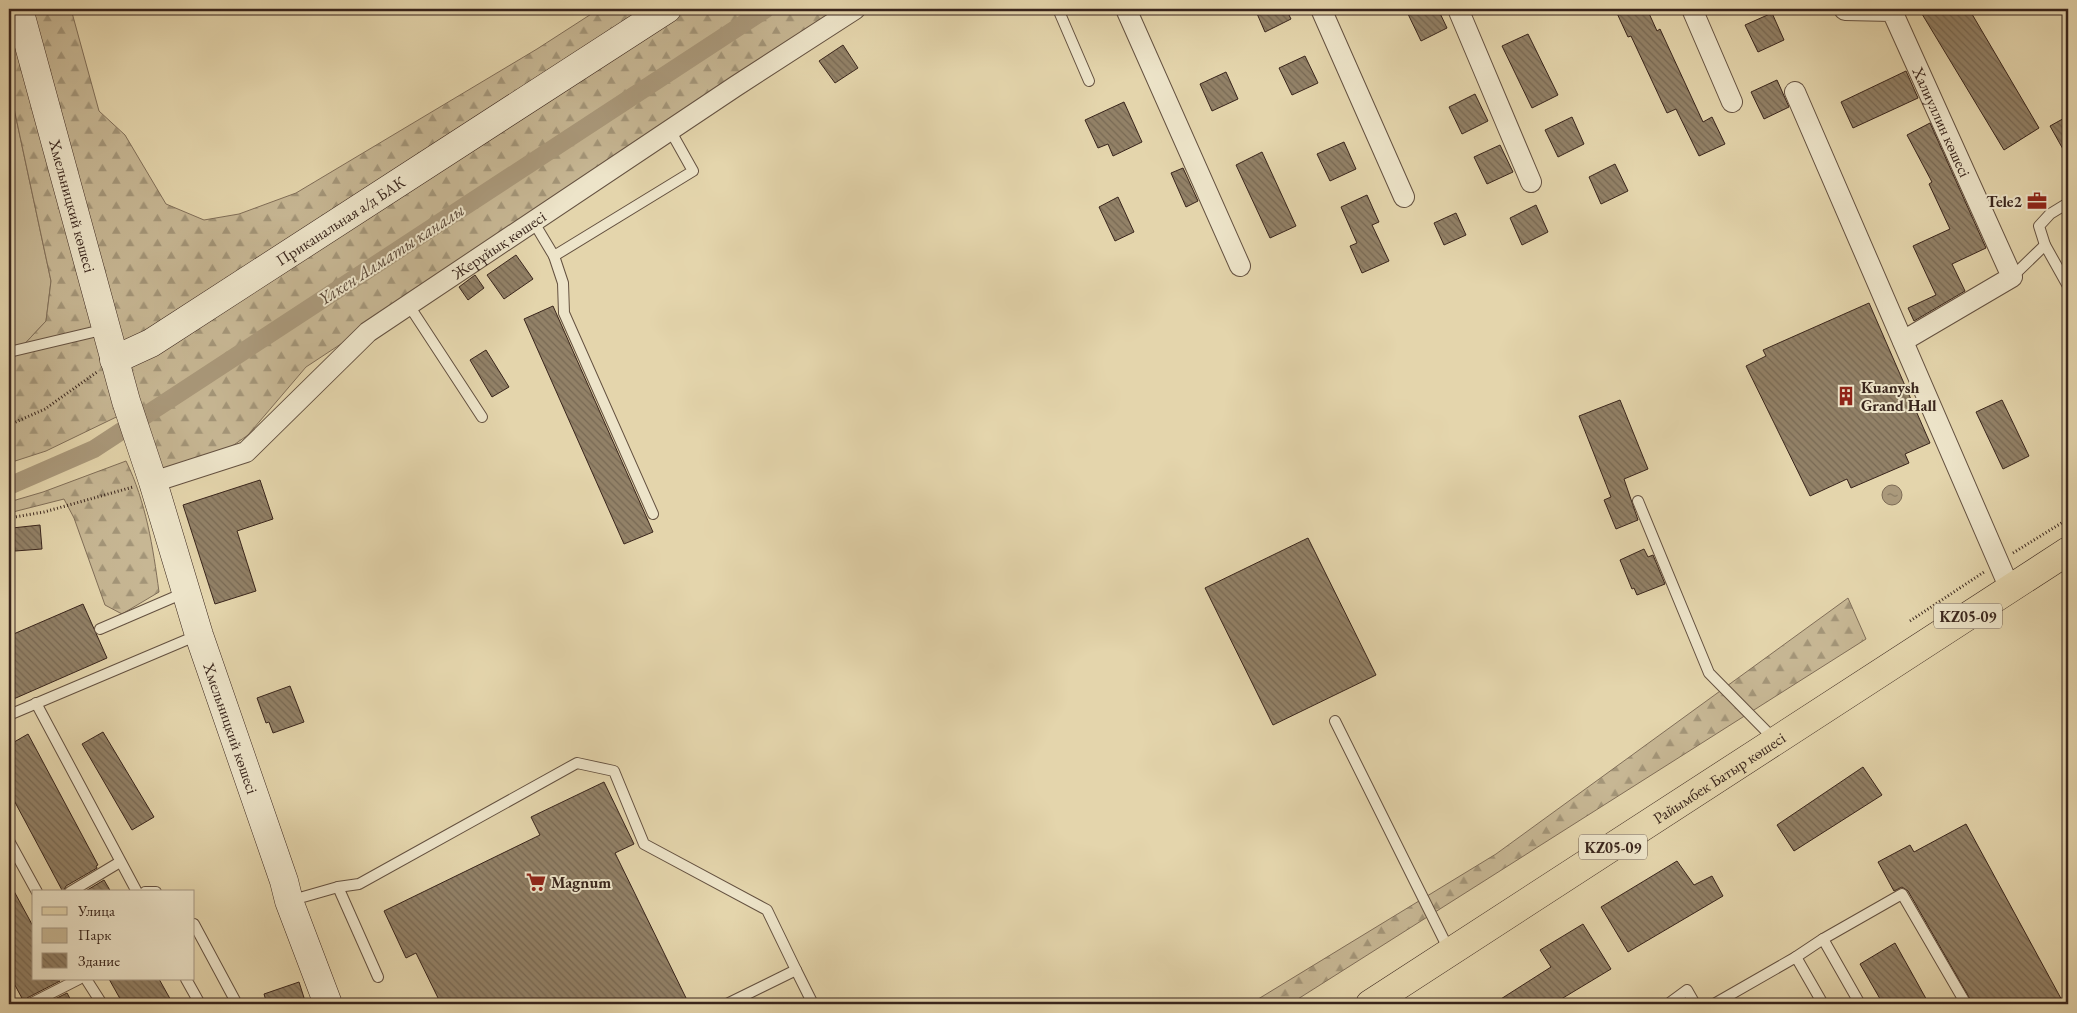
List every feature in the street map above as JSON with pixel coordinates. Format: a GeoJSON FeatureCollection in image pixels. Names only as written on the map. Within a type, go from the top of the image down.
{"type":"FeatureCollection","features":[{"type":"Feature","properties":{"kind":"main road","name":"Райымбек Батыр көшесі"},"geometry":{"type":"LineString","coordinates":[[1384,1000],[1451,953],[2068,551]]}},
{"type":"Feature","properties":{"kind":"street","name":"Хмельницкий көшесі"},"geometry":{"type":"LineString","coordinates":[[19,9],[97,303],[107,329],[126,402],[153,482],[199,635],[262,816],[289,901],[328,1004]]}},
{"type":"Feature","properties":{"kind":"street","name":"Приканальная а/д БАК"},"geometry":{"type":"LineString","coordinates":[[114,360],[151,342],[667,9]]}},
{"type":"Feature","properties":{"kind":"street","name":"Жерұйық көшесі"},"geometry":{"type":"LineString","coordinates":[[153,482],[246,452],[368,332],[670,130],[856,9]]}},
{"type":"Feature","properties":{"kind":"street"},"geometry":{"type":"LineString","coordinates":[[1126,9],[1240,266]]}},
{"type":"Feature","properties":{"kind":"street"},"geometry":{"type":"LineString","coordinates":[[1321,9],[1404,197]]}},
{"type":"Feature","properties":{"kind":"street"},"geometry":{"type":"LineString","coordinates":[[1458,9],[1531,182]]}},
{"type":"Feature","properties":{"kind":"street"},"geometry":{"type":"LineString","coordinates":[[1692,9],[1732,102]]}},
{"type":"Feature","properties":{"kind":"street","name":"Халиуллин көшесі"},"geometry":{"type":"LineString","coordinates":[[1844,9],[1892,11],[2012,277]]}},
{"type":"Feature","properties":{"kind":"street"},"geometry":{"type":"LineString","coordinates":[[1795,92],[2010,589]]}},
{"type":"Feature","properties":{"kind":"street"},"geometry":{"type":"LineString","coordinates":[[1903,342],[2012,277]]}},
{"type":"Feature","properties":{"kind":"lane"},"geometry":{"type":"LineString","coordinates":[[1058,9],[1089,80]]}},
{"type":"Feature","properties":{"kind":"lane"},"geometry":{"type":"LineString","coordinates":[[554,256],[693,171],[670,130]]}},
{"type":"Feature","properties":{"kind":"lane"},"geometry":{"type":"LineString","coordinates":[[2068,203],[2050,214],[2038,226],[2045,245],[2068,286]]}},
{"type":"Feature","properties":{"kind":"lane"},"geometry":{"type":"LineString","coordinates":[[533,221],[554,256],[563,283],[564,313],[653,514]]}},
{"type":"Feature","properties":{"kind":"lane"},"geometry":{"type":"LineString","coordinates":[[2012,277],[2045,245]]}},
{"type":"Feature","properties":{"kind":"lane"},"geometry":{"type":"LineString","coordinates":[[408,304],[482,417]]}},
{"type":"Feature","properties":{"kind":"lane"},"geometry":{"type":"LineString","coordinates":[[9,352],[107,329]]}},
{"type":"Feature","properties":{"kind":"lane"},"geometry":{"type":"LineString","coordinates":[[1638,501],[1709,673],[1776,741]]}},
{"type":"Feature","properties":{"kind":"lane"},"geometry":{"type":"LineString","coordinates":[[100,630],[186,592]]}},
{"type":"Feature","properties":{"kind":"lane"},"geometry":{"type":"LineString","coordinates":[[9,715],[199,635]]}},
{"type":"Feature","properties":{"kind":"lane"},"geometry":{"type":"LineString","coordinates":[[36,704],[136,890]]}},
{"type":"Feature","properties":{"kind":"lane"},"geometry":{"type":"LineString","coordinates":[[1335,721],[1451,953]]}},
{"type":"Feature","properties":{"kind":"lane"},"geometry":{"type":"LineString","coordinates":[[289,901],[360,884],[577,763],[614,771],[644,844],[766,910],[813,1004]]}},
{"type":"Feature","properties":{"kind":"lane"},"geometry":{"type":"LineString","coordinates":[[9,841],[36,890]]}},
{"type":"Feature","properties":{"kind":"lane"},"geometry":{"type":"LineString","coordinates":[[73,890],[120,862]]}},
{"type":"Feature","properties":{"kind":"lane"},"geometry":{"type":"LineString","coordinates":[[338,888],[378,977]]}},
{"type":"Feature","properties":{"kind":"lane"},"geometry":{"type":"LineString","coordinates":[[1714,1004],[1728,1001],[1823,940],[1902,894],[1966,1004]]}},
{"type":"Feature","properties":{"kind":"lane"},"geometry":{"type":"LineString","coordinates":[[195,926],[237,1004]]}},
{"type":"Feature","properties":{"kind":"lane"},"geometry":{"type":"LineString","coordinates":[[1823,940],[1860,1004]]}},
{"type":"Feature","properties":{"kind":"lane"},"geometry":{"type":"LineString","coordinates":[[1796,957],[1823,1004]]}},
{"type":"Feature","properties":{"kind":"lane"},"geometry":{"type":"LineString","coordinates":[[727,1004],[796,970]]}},
{"type":"Feature","properties":{"kind":"lane"},"geometry":{"type":"LineString","coordinates":[[30,1004],[77,980]]}},
{"type":"Feature","properties":{"kind":"lane"},"geometry":{"type":"LineString","coordinates":[[87,980],[102,1004]]}},
{"type":"Feature","properties":{"kind":"lane"},"geometry":{"type":"LineString","coordinates":[[187,980],[200,1004]]}},
{"type":"Feature","properties":{"kind":"lane"},"geometry":{"type":"LineString","coordinates":[[1668,1004],[1687,990],[1695,1004]]}},
{"type":"Feature","properties":{"kind":"path"},"geometry":{"type":"LineString","coordinates":[[9,425],[45,409],[114,360]]}},
{"type":"Feature","properties":{"kind":"path"},"geometry":{"type":"LineString","coordinates":[[9,518],[44,512],[153,482]]}},
{"type":"Feature","properties":{"kind":"green space"},"geometry":{"type":"Polygon","coordinates":[[[9,9],[71,9],[99,111],[125,135],[166,204],[204,220],[239,214],[296,193],[537,49],[599,9],[838,9],[306,367],[248,435],[218,456],[158,471],[137,407],[46,451],[9,463],[9,357],[17,352],[46,321],[51,281],[9,85],[9,9]]]}},
{"type":"Feature","properties":{"kind":"green space"},"geometry":{"type":"Polygon","coordinates":[[[9,85],[51,281],[46,321],[17,352],[9,357],[9,85]]]}},
{"type":"Feature","properties":{"kind":"green space"},"geometry":{"type":"Polygon","coordinates":[[[126,461],[144,509],[159,592],[122,614],[105,605],[74,518],[64,499],[9,513],[9,502],[43,492],[126,461]]]}},
{"type":"Feature","properties":{"kind":"green space"},"geometry":{"type":"Polygon","coordinates":[[[1848,598],[1866,639],[1290,1004],[1250,1004],[1496,854],[1848,598]]]}},
{"type":"Feature","properties":{"kind":"water"},"geometry":{"type":"Polygon","coordinates":[[[1892,485],[1899,488],[1902,495],[1899,502],[1892,505],[1885,502],[1882,495],[1885,488],[1892,485]]]}},
{"type":"Feature","properties":{"kind":"building"},"geometry":{"type":"Polygon","coordinates":[[[1255,9],[1286,9],[1291,19],[1265,32],[1255,9]]]}},
{"type":"Feature","properties":{"kind":"building"},"geometry":{"type":"Polygon","coordinates":[[[1419,9],[1438,9],[1447,28],[1421,41],[1408,14],[1419,9]]]}},
{"type":"Feature","properties":{"kind":"building"},"geometry":{"type":"Polygon","coordinates":[[[1615,9],[1647,9],[1657,31],[1660,29],[1703,122],[1712,117],[1725,144],[1699,156],[1676,109],[1667,113],[1631,36],[1628,37],[1615,9]]]}},
{"type":"Feature","properties":{"kind":"building"},"geometry":{"type":"Polygon","coordinates":[[[1919,9],[1969,9],[2039,128],[2004,150],[1919,9]]]}},
{"type":"Feature","properties":{"kind":"building"},"geometry":{"type":"Polygon","coordinates":[[[1772,13],[1784,40],[1758,52],[1745,25],[1772,13]]]}},
{"type":"Feature","properties":{"kind":"building"},"geometry":{"type":"Polygon","coordinates":[[[1528,34],[1558,95],[1532,108],[1502,46],[1528,34]]]}},
{"type":"Feature","properties":{"kind":"building"},"geometry":{"type":"Polygon","coordinates":[[[843,45],[858,68],[835,83],[819,61],[843,45]]]}},
{"type":"Feature","properties":{"kind":"building"},"geometry":{"type":"Polygon","coordinates":[[[1305,56],[1318,83],[1292,95],[1279,68],[1305,56]]]}},
{"type":"Feature","properties":{"kind":"building"},"geometry":{"type":"Polygon","coordinates":[[[1906,71],[1918,98],[1853,128],[1841,102],[1906,71]]]}},
{"type":"Feature","properties":{"kind":"building"},"geometry":{"type":"Polygon","coordinates":[[[1226,72],[1238,99],[1212,111],[1200,84],[1226,72]]]}},
{"type":"Feature","properties":{"kind":"building"},"geometry":{"type":"Polygon","coordinates":[[[1777,80],[1789,107],[1764,119],[1751,92],[1777,80]]]}},
{"type":"Feature","properties":{"kind":"building"},"geometry":{"type":"Polygon","coordinates":[[[1475,94],[1488,121],[1462,134],[1449,107],[1475,94]]]}},
{"type":"Feature","properties":{"kind":"building"},"geometry":{"type":"Polygon","coordinates":[[[1124,102],[1142,142],[1113,156],[1108,144],[1098,148],[1085,120],[1124,102]]]}},
{"type":"Feature","properties":{"kind":"building"},"geometry":{"type":"Polygon","coordinates":[[[2068,116],[2068,158],[2050,126],[2068,116]]]}},
{"type":"Feature","properties":{"kind":"building"},"geometry":{"type":"Polygon","coordinates":[[[1572,117],[1584,144],[1558,157],[1545,130],[1572,117]]]}},
{"type":"Feature","properties":{"kind":"building"},"geometry":{"type":"Polygon","coordinates":[[[1930,123],[1986,248],[1952,264],[1965,291],[1914,321],[1908,308],[1936,295],[1913,246],[1950,229],[1929,184],[1932,182],[1907,135],[1930,123]]]}},
{"type":"Feature","properties":{"kind":"building"},"geometry":{"type":"Polygon","coordinates":[[[1344,142],[1356,169],[1330,181],[1317,154],[1344,142]]]}},
{"type":"Feature","properties":{"kind":"building"},"geometry":{"type":"Polygon","coordinates":[[[1500,145],[1513,172],[1487,184],[1474,157],[1500,145]]]}},
{"type":"Feature","properties":{"kind":"building"},"geometry":{"type":"Polygon","coordinates":[[[1262,152],[1296,226],[1270,238],[1236,165],[1262,152]]]}},
{"type":"Feature","properties":{"kind":"building"},"geometry":{"type":"Polygon","coordinates":[[[1615,164],[1628,191],[1601,204],[1589,177],[1615,164]]]}},
{"type":"Feature","properties":{"kind":"building"},"geometry":{"type":"Polygon","coordinates":[[[1183,168],[1198,201],[1186,207],[1171,173],[1183,168]]]}},
{"type":"Feature","properties":{"kind":"building"},"geometry":{"type":"Polygon","coordinates":[[[1367,195],[1379,222],[1372,225],[1389,261],[1362,273],[1350,246],[1357,243],[1341,207],[1367,195]]]}},
{"type":"Feature","properties":{"kind":"building"},"geometry":{"type":"Polygon","coordinates":[[[1118,197],[1134,232],[1115,241],[1099,207],[1118,197]]]}},
{"type":"Feature","properties":{"kind":"building"},"geometry":{"type":"Polygon","coordinates":[[[1536,205],[1548,232],[1522,245],[1510,218],[1536,205]]]}},
{"type":"Feature","properties":{"kind":"building"},"geometry":{"type":"Polygon","coordinates":[[[1456,213],[1466,235],[1444,245],[1434,223],[1456,213]]]}},
{"type":"Feature","properties":{"kind":"building"},"geometry":{"type":"Polygon","coordinates":[[[516,255],[533,279],[504,299],[487,275],[516,255]]]}},
{"type":"Feature","properties":{"kind":"building"},"geometry":{"type":"Polygon","coordinates":[[[475,275],[484,288],[468,300],[459,287],[475,275]]]}},
{"type":"Feature","properties":{"kind":"building","name":"Kuanysh Grand Hall"},"geometry":{"type":"Polygon","coordinates":[[[1869,303],[1930,443],[1905,454],[1909,463],[1851,488],[1847,479],[1810,496],[1746,366],[1766,356],[1763,350],[1869,303]]]}},
{"type":"Feature","properties":{"kind":"building"},"geometry":{"type":"Polygon","coordinates":[[[553,306],[653,532],[624,544],[524,319],[553,306]]]}},
{"type":"Feature","properties":{"kind":"building"},"geometry":{"type":"Polygon","coordinates":[[[486,350],[509,387],[492,397],[470,360],[486,350]]]}},
{"type":"Feature","properties":{"kind":"building"},"geometry":{"type":"Polygon","coordinates":[[[1620,400],[1648,469],[1624,479],[1638,520],[1616,529],[1604,500],[1611,497],[1579,416],[1620,400]]]}},
{"type":"Feature","properties":{"kind":"building"},"geometry":{"type":"Polygon","coordinates":[[[2002,400],[2029,456],[2003,469],[1976,412],[2002,400]]]}},
{"type":"Feature","properties":{"kind":"building"},"geometry":{"type":"Polygon","coordinates":[[[260,480],[273,519],[237,531],[256,591],[215,604],[183,505],[260,480]]]}},
{"type":"Feature","properties":{"kind":"building"},"geometry":{"type":"Polygon","coordinates":[[[40,525],[42,549],[15,551],[12,528],[40,525]]]}},
{"type":"Feature","properties":{"kind":"building"},"geometry":{"type":"Polygon","coordinates":[[[1308,538],[1376,675],[1273,725],[1205,588],[1308,538]]]}},
{"type":"Feature","properties":{"kind":"building"},"geometry":{"type":"Polygon","coordinates":[[[1644,549],[1648,557],[1653,555],[1665,584],[1637,595],[1634,588],[1632,589],[1620,560],[1644,549]]]}},
{"type":"Feature","properties":{"kind":"building"},"geometry":{"type":"Polygon","coordinates":[[[83,604],[107,658],[9,701],[9,636],[83,604]]]}},
{"type":"Feature","properties":{"kind":"building"},"geometry":{"type":"Polygon","coordinates":[[[290,686],[304,722],[273,733],[269,722],[266,723],[257,698],[290,686]]]}},
{"type":"Feature","properties":{"kind":"building"},"geometry":{"type":"Polygon","coordinates":[[[103,732],[154,817],[132,830],[82,744],[103,732]]]}},
{"type":"Feature","properties":{"kind":"building"},"geometry":{"type":"Polygon","coordinates":[[[28,734],[98,865],[96,866],[97,868],[66,886],[64,890],[62,890],[9,791],[9,745],[28,734]]]}},
{"type":"Feature","properties":{"kind":"building"},"geometry":{"type":"Polygon","coordinates":[[[1863,767],[1882,795],[1794,851],[1777,825],[1863,767]]]}},
{"type":"Feature","properties":{"kind":"building","name":"Magnum"},"geometry":{"type":"Polygon","coordinates":[[[604,782],[634,844],[615,853],[687,1000],[677,1004],[441,1004],[416,953],[406,958],[384,911],[540,835],[531,817],[604,782]]]}},
{"type":"Feature","properties":{"kind":"building"},"geometry":{"type":"Polygon","coordinates":[[[1966,824],[2064,1004],[1973,1004],[1908,891],[1902,887],[1894,891],[1878,862],[1910,845],[1914,852],[1966,824]]]}},
{"type":"Feature","properties":{"kind":"building"},"geometry":{"type":"Polygon","coordinates":[[[1677,861],[1694,885],[1712,876],[1723,896],[1628,952],[1601,907],[1677,861]]]}},
{"type":"Feature","properties":{"kind":"building"},"geometry":{"type":"Polygon","coordinates":[[[104,880],[110,890],[87,890],[104,880]]]}},
{"type":"Feature","properties":{"kind":"building"},"geometry":{"type":"Polygon","coordinates":[[[9,882],[32,924],[32,980],[60,981],[27,998],[24,1002],[9,974],[9,882]]]}},
{"type":"Feature","properties":{"kind":"building"},"geometry":{"type":"Polygon","coordinates":[[[1583,924],[1611,969],[1553,1004],[1493,1004],[1551,967],[1540,950],[1583,924]]]}},
{"type":"Feature","properties":{"kind":"building"},"geometry":{"type":"Polygon","coordinates":[[[1895,943],[1929,1004],[1883,1004],[1860,964],[1895,943]]]}},
{"type":"Feature","properties":{"kind":"building"},"geometry":{"type":"Polygon","coordinates":[[[110,980],[160,980],[173,1004],[123,1004],[110,980]]]}},
{"type":"Feature","properties":{"kind":"building"},"geometry":{"type":"Polygon","coordinates":[[[299,982],[306,1004],[267,1004],[264,994],[299,982]]]}},
{"type":"Feature","properties":{"kind":"building"},"geometry":{"type":"Polygon","coordinates":[[[67,993],[73,1004],[45,1004],[67,993]]]}},
{"type":"Feature","properties":{"kind":"waterway","name":"Үлкен Алматы каналы"},"geometry":{"type":"LineString","coordinates":[[9,486],[94,449],[766,9]]}},
{"type":"Feature","properties":{"kind":"place","name":"Tele2"},"geometry":{"type":"Point","coordinates":[2037,201]}},
{"type":"Feature","properties":{"kind":"place","name":"Kuanysh Grand Hall"},"geometry":{"type":"Point","coordinates":[1846,396]}},
{"type":"Feature","properties":{"kind":"place","name":"Magnum"},"geometry":{"type":"Point","coordinates":[536,882]}}]}
